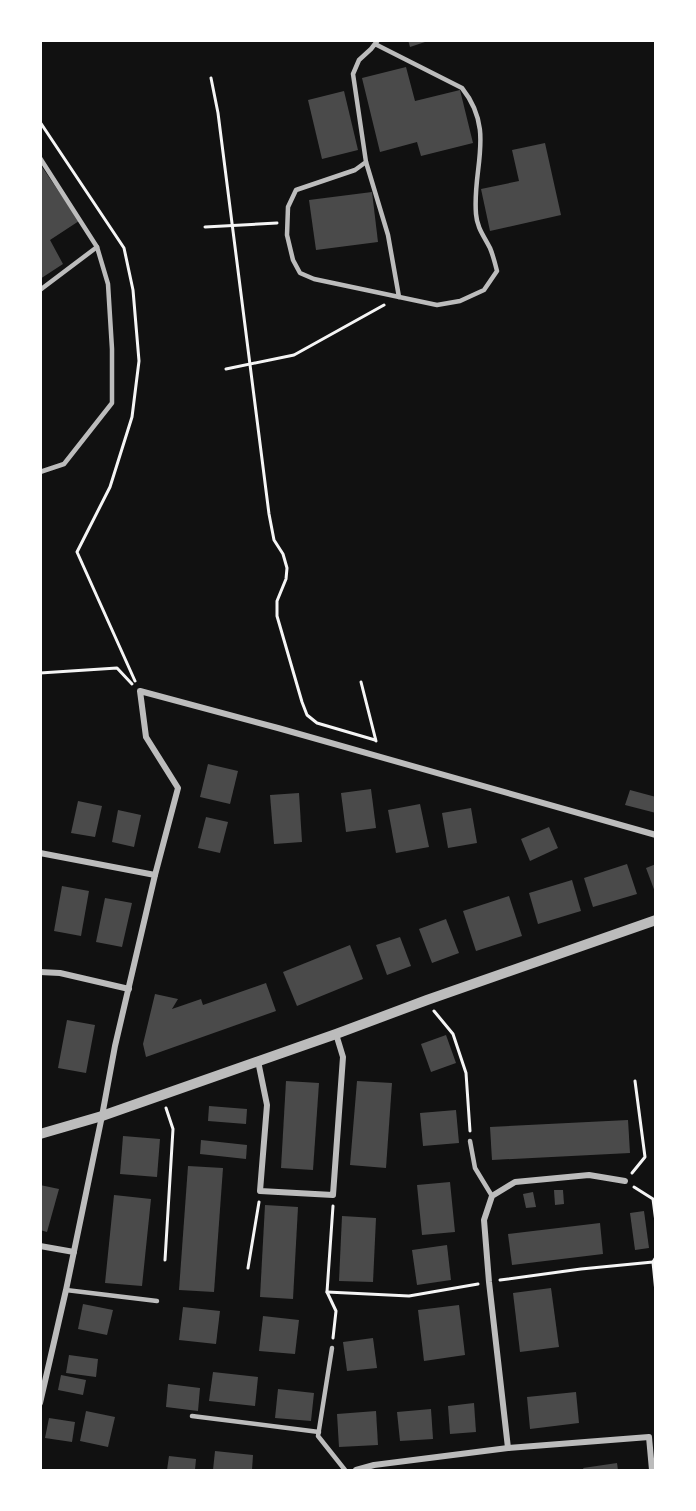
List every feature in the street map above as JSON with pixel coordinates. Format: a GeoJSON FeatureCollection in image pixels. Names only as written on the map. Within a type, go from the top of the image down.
{"type":"FeatureCollection","features":[{"type":"Feature","properties":{"kind":"street"},"geometry":{"type":"LineString","coordinates":[[40,1403],[74,1252],[115,1046],[178,788],[146,737],[140,691],[656,835]]}},
{"type":"Feature","properties":{"kind":"street"},"geometry":{"type":"LineString","coordinates":[[40,853],[155,875]]}},
{"type":"Feature","properties":{"kind":"street"},"geometry":{"type":"LineString","coordinates":[[40,1134],[102,1116],[656,921]]}},
{"type":"Feature","properties":{"kind":"street"},"geometry":{"type":"LineString","coordinates":[[40,972],[60,973],[129,989]]}},
{"type":"Feature","properties":{"kind":"street"},"geometry":{"type":"LineString","coordinates":[[257,1061],[267,1106],[260,1191],[333,1196],[343,1057],[336,1034]]}},
{"type":"Feature","properties":{"kind":"street"},"geometry":{"type":"LineString","coordinates":[[508,1448],[484,1220],[492,1196],[515,1182],[589,1176],[625,1181]]}},
{"type":"Feature","properties":{"kind":"street"},"geometry":{"type":"LineString","coordinates":[[40,1246],[74,1252]]}},
{"type":"Feature","properties":{"kind":"street"},"geometry":{"type":"LineString","coordinates":[[356,1470],[374,1464],[508,1448],[652,1437],[652,1470]]}},
{"type":"Feature","properties":{"kind":"lane"},"geometry":{"type":"LineString","coordinates":[[366,162],[355,170],[296,190],[288,207],[287,235],[293,260],[300,273],[314,279],[436,305],[460,302],[484,290],[497,271],[491,250],[480,231],[476,215],[476,182],[481,144],[472,100],[462,88],[376,42],[372,49],[359,60],[352,74],[366,162],[388,235],[399,297]]}},
{"type":"Feature","properties":{"kind":"lane"},"geometry":{"type":"LineString","coordinates":[[40,158],[97,247],[108,284],[112,349],[112,403],[64,464],[40,472]]}},
{"type":"Feature","properties":{"kind":"lane"},"geometry":{"type":"LineString","coordinates":[[40,290],[97,247]]}},
{"type":"Feature","properties":{"kind":"lane"},"geometry":{"type":"LineString","coordinates":[[470,1141],[475,1168],[492,1196]]}},
{"type":"Feature","properties":{"kind":"lane"},"geometry":{"type":"LineString","coordinates":[[66,1290],[157,1301]]}},
{"type":"Feature","properties":{"kind":"lane"},"geometry":{"type":"LineString","coordinates":[[332,1348],[318,1436],[345,1470]]}},
{"type":"Feature","properties":{"kind":"lane"},"geometry":{"type":"LineString","coordinates":[[192,1416],[319,1432]]}},
{"type":"Feature","properties":{"kind":"path"},"geometry":{"type":"LineString","coordinates":[[211,78],[218,113],[269,514],[274,540],[287,568],[286,579],[277,601],[277,616],[307,715],[317,723],[375,740]]}},
{"type":"Feature","properties":{"kind":"path"},"geometry":{"type":"LineString","coordinates":[[205,227],[288,222]]}},
{"type":"Feature","properties":{"kind":"path"},"geometry":{"type":"LineString","coordinates":[[226,369],[294,355],[399,297]]}},
{"type":"Feature","properties":{"kind":"path"},"geometry":{"type":"LineString","coordinates":[[40,674],[117,668],[140,691]]}},
{"type":"Feature","properties":{"kind":"path"},"geometry":{"type":"LineString","coordinates":[[361,682],[380,757]]}},
{"type":"Feature","properties":{"kind":"path"},"geometry":{"type":"LineString","coordinates":[[427,1000],[453,1034],[466,1074],[470,1141]]}},
{"type":"Feature","properties":{"kind":"path"},"geometry":{"type":"LineString","coordinates":[[635,1081],[645,1157],[625,1181],[653,1199],[656,1222]]}},
{"type":"Feature","properties":{"kind":"path"},"geometry":{"type":"LineString","coordinates":[[162,1095],[173,1129],[165,1260]]}},
{"type":"Feature","properties":{"kind":"path"},"geometry":{"type":"LineString","coordinates":[[248,1268],[260,1191]]}},
{"type":"Feature","properties":{"kind":"path"},"geometry":{"type":"LineString","coordinates":[[332,1348],[336,1311],[327,1292],[333,1196]]}},
{"type":"Feature","properties":{"kind":"path"},"geometry":{"type":"LineString","coordinates":[[656,1257],[653,1262],[656,1292]]}},
{"type":"Feature","properties":{"kind":"path"},"geometry":{"type":"LineString","coordinates":[[327,1292],[409,1296],[581,1269],[653,1262]]}},
{"type":"Feature","properties":{"kind":"building"},"geometry":{"type":"Polygon","coordinates":[[[408,40],[428,40],[428,41],[410,47],[408,40]]]}},
{"type":"Feature","properties":{"kind":"building"},"geometry":{"type":"Polygon","coordinates":[[[406,67],[415,101],[460,90],[473,143],[421,156],[417,142],[380,152],[362,78],[406,67]]]}},
{"type":"Feature","properties":{"kind":"building"},"geometry":{"type":"Polygon","coordinates":[[[344,91],[358,150],[322,159],[308,100],[344,91]]]}},
{"type":"Feature","properties":{"kind":"building"},"geometry":{"type":"Polygon","coordinates":[[[545,143],[561,215],[490,231],[481,189],[519,181],[512,150],[545,143]]]}},
{"type":"Feature","properties":{"kind":"building"},"geometry":{"type":"Polygon","coordinates":[[[40,164],[79,221],[50,240],[63,264],[40,279],[40,164]]]}},
{"type":"Feature","properties":{"kind":"building"},"geometry":{"type":"Polygon","coordinates":[[[372,192],[378,242],[316,250],[309,200],[372,192]]]}},
{"type":"Feature","properties":{"kind":"building"},"geometry":{"type":"Polygon","coordinates":[[[208,764],[238,771],[230,804],[200,797],[208,764]]]}},
{"type":"Feature","properties":{"kind":"building"},"geometry":{"type":"Polygon","coordinates":[[[371,789],[376,828],[346,832],[341,793],[371,789]]]}},
{"type":"Feature","properties":{"kind":"building"},"geometry":{"type":"Polygon","coordinates":[[[630,790],[656,797],[656,813],[625,805],[630,790]]]}},
{"type":"Feature","properties":{"kind":"building"},"geometry":{"type":"Polygon","coordinates":[[[299,793],[302,842],[274,844],[270,795],[299,793]]]}},
{"type":"Feature","properties":{"kind":"building"},"geometry":{"type":"Polygon","coordinates":[[[78,801],[102,806],[95,837],[71,833],[78,801]]]}},
{"type":"Feature","properties":{"kind":"building"},"geometry":{"type":"Polygon","coordinates":[[[420,804],[429,847],[396,853],[388,810],[420,804]]]}},
{"type":"Feature","properties":{"kind":"building"},"geometry":{"type":"Polygon","coordinates":[[[471,808],[477,843],[448,848],[442,813],[471,808]]]}},
{"type":"Feature","properties":{"kind":"building"},"geometry":{"type":"Polygon","coordinates":[[[118,810],[141,815],[134,847],[112,842],[118,810]]]}},
{"type":"Feature","properties":{"kind":"building"},"geometry":{"type":"Polygon","coordinates":[[[206,817],[228,822],[220,853],[198,848],[206,817]]]}},
{"type":"Feature","properties":{"kind":"building"},"geometry":{"type":"Polygon","coordinates":[[[549,827],[558,848],[530,861],[521,839],[549,827]]]}},
{"type":"Feature","properties":{"kind":"building"},"geometry":{"type":"Polygon","coordinates":[[[627,864],[637,894],[593,907],[584,878],[627,864]]]}},
{"type":"Feature","properties":{"kind":"building"},"geometry":{"type":"Polygon","coordinates":[[[656,864],[656,892],[655,892],[646,868],[656,864]]]}},
{"type":"Feature","properties":{"kind":"building"},"geometry":{"type":"Polygon","coordinates":[[[572,880],[581,911],[538,924],[529,893],[572,880]]]}},
{"type":"Feature","properties":{"kind":"building"},"geometry":{"type":"Polygon","coordinates":[[[62,886],[89,891],[81,936],[54,931],[62,886]]]}},
{"type":"Feature","properties":{"kind":"building"},"geometry":{"type":"Polygon","coordinates":[[[509,896],[522,936],[476,951],[463,911],[509,896]]]}},
{"type":"Feature","properties":{"kind":"building"},"geometry":{"type":"Polygon","coordinates":[[[105,898],[132,903],[122,947],[96,942],[105,898]]]}},
{"type":"Feature","properties":{"kind":"building"},"geometry":{"type":"Polygon","coordinates":[[[446,919],[459,953],[432,963],[419,929],[446,919]]]}},
{"type":"Feature","properties":{"kind":"building"},"geometry":{"type":"Polygon","coordinates":[[[400,937],[411,966],[387,975],[376,945],[400,937]]]}},
{"type":"Feature","properties":{"kind":"building"},"geometry":{"type":"Polygon","coordinates":[[[350,945],[363,979],[297,1006],[283,972],[350,945]]]}},
{"type":"Feature","properties":{"kind":"building"},"geometry":{"type":"Polygon","coordinates":[[[266,983],[276,1011],[146,1057],[143,1044],[155,994],[178,999],[172,1009],[201,999],[203,1005],[266,983]]]}},
{"type":"Feature","properties":{"kind":"building"},"geometry":{"type":"Polygon","coordinates":[[[67,1020],[95,1025],[86,1073],[58,1068],[67,1020]]]}},
{"type":"Feature","properties":{"kind":"building"},"geometry":{"type":"Polygon","coordinates":[[[446,1035],[456,1063],[431,1072],[421,1044],[446,1035]]]}},
{"type":"Feature","properties":{"kind":"building"},"geometry":{"type":"Polygon","coordinates":[[[286,1081],[319,1083],[313,1170],[281,1168],[286,1081]]]}},
{"type":"Feature","properties":{"kind":"building"},"geometry":{"type":"Polygon","coordinates":[[[357,1081],[392,1083],[386,1168],[350,1165],[357,1081]]]}},
{"type":"Feature","properties":{"kind":"building"},"geometry":{"type":"Polygon","coordinates":[[[209,1106],[247,1109],[246,1124],[208,1121],[209,1106]]]}},
{"type":"Feature","properties":{"kind":"building"},"geometry":{"type":"Polygon","coordinates":[[[456,1110],[459,1143],[423,1146],[420,1113],[456,1110]]]}},
{"type":"Feature","properties":{"kind":"building"},"geometry":{"type":"Polygon","coordinates":[[[628,1120],[630,1153],[492,1160],[490,1127],[628,1120]]]}},
{"type":"Feature","properties":{"kind":"building"},"geometry":{"type":"Polygon","coordinates":[[[123,1136],[160,1139],[157,1177],[120,1174],[123,1136]]]}},
{"type":"Feature","properties":{"kind":"building"},"geometry":{"type":"Polygon","coordinates":[[[201,1140],[247,1145],[246,1159],[200,1154],[201,1140]]]}},
{"type":"Feature","properties":{"kind":"building"},"geometry":{"type":"Polygon","coordinates":[[[188,1166],[223,1168],[214,1292],[179,1290],[188,1166]]]}},
{"type":"Feature","properties":{"kind":"building"},"geometry":{"type":"Polygon","coordinates":[[[450,1182],[455,1232],[422,1235],[417,1185],[450,1182]]]}},
{"type":"Feature","properties":{"kind":"building"},"geometry":{"type":"Polygon","coordinates":[[[40,1185],[59,1189],[47,1232],[40,1230],[40,1185]]]}},
{"type":"Feature","properties":{"kind":"building"},"geometry":{"type":"Polygon","coordinates":[[[554,1190],[563,1190],[564,1204],[555,1205],[554,1190]]]}},
{"type":"Feature","properties":{"kind":"building"},"geometry":{"type":"Polygon","coordinates":[[[533,1192],[536,1207],[526,1208],[523,1194],[533,1192]]]}},
{"type":"Feature","properties":{"kind":"building"},"geometry":{"type":"Polygon","coordinates":[[[114,1195],[151,1199],[142,1286],[105,1283],[114,1195]]]}},
{"type":"Feature","properties":{"kind":"building"},"geometry":{"type":"Polygon","coordinates":[[[265,1205],[298,1207],[293,1299],[260,1297],[265,1205]]]}},
{"type":"Feature","properties":{"kind":"building"},"geometry":{"type":"Polygon","coordinates":[[[644,1211],[649,1248],[635,1250],[630,1213],[644,1211]]]}},
{"type":"Feature","properties":{"kind":"building"},"geometry":{"type":"Polygon","coordinates":[[[342,1216],[376,1218],[373,1282],[339,1281],[342,1216]]]}},
{"type":"Feature","properties":{"kind":"building"},"geometry":{"type":"Polygon","coordinates":[[[600,1223],[603,1254],[512,1265],[508,1234],[600,1223]]]}},
{"type":"Feature","properties":{"kind":"building"},"geometry":{"type":"Polygon","coordinates":[[[447,1245],[451,1280],[417,1285],[412,1250],[447,1245]]]}},
{"type":"Feature","properties":{"kind":"building"},"geometry":{"type":"Polygon","coordinates":[[[551,1288],[559,1347],[520,1352],[513,1293],[551,1288]]]}},
{"type":"Feature","properties":{"kind":"building"},"geometry":{"type":"Polygon","coordinates":[[[83,1304],[113,1310],[107,1335],[78,1329],[83,1304]]]}},
{"type":"Feature","properties":{"kind":"building"},"geometry":{"type":"Polygon","coordinates":[[[459,1305],[465,1355],[424,1361],[418,1310],[459,1305]]]}},
{"type":"Feature","properties":{"kind":"building"},"geometry":{"type":"Polygon","coordinates":[[[183,1307],[220,1311],[216,1344],[179,1340],[183,1307]]]}},
{"type":"Feature","properties":{"kind":"building"},"geometry":{"type":"Polygon","coordinates":[[[263,1316],[299,1320],[295,1354],[259,1351],[263,1316]]]}},
{"type":"Feature","properties":{"kind":"building"},"geometry":{"type":"Polygon","coordinates":[[[373,1338],[377,1368],[347,1371],[343,1342],[373,1338]]]}},
{"type":"Feature","properties":{"kind":"building"},"geometry":{"type":"Polygon","coordinates":[[[69,1355],[98,1359],[96,1377],[66,1373],[69,1355]]]}},
{"type":"Feature","properties":{"kind":"building"},"geometry":{"type":"Polygon","coordinates":[[[213,1372],[258,1377],[255,1406],[209,1401],[213,1372]]]}},
{"type":"Feature","properties":{"kind":"building"},"geometry":{"type":"Polygon","coordinates":[[[61,1375],[86,1380],[83,1395],[58,1390],[61,1375]]]}},
{"type":"Feature","properties":{"kind":"building"},"geometry":{"type":"Polygon","coordinates":[[[168,1384],[200,1388],[198,1411],[166,1407],[168,1384]]]}},
{"type":"Feature","properties":{"kind":"building"},"geometry":{"type":"Polygon","coordinates":[[[278,1389],[314,1393],[311,1421],[275,1418],[278,1389]]]}},
{"type":"Feature","properties":{"kind":"building"},"geometry":{"type":"Polygon","coordinates":[[[576,1392],[579,1423],[530,1429],[527,1397],[576,1392]]]}},
{"type":"Feature","properties":{"kind":"building"},"geometry":{"type":"Polygon","coordinates":[[[474,1403],[476,1432],[450,1434],[448,1406],[474,1403]]]}},
{"type":"Feature","properties":{"kind":"building"},"geometry":{"type":"Polygon","coordinates":[[[431,1409],[433,1439],[400,1441],[397,1412],[431,1409]]]}},
{"type":"Feature","properties":{"kind":"building"},"geometry":{"type":"Polygon","coordinates":[[[86,1411],[115,1417],[108,1447],[80,1441],[86,1411]]]}},
{"type":"Feature","properties":{"kind":"building"},"geometry":{"type":"Polygon","coordinates":[[[376,1411],[378,1445],[339,1447],[337,1414],[376,1411]]]}},
{"type":"Feature","properties":{"kind":"building"},"geometry":{"type":"Polygon","coordinates":[[[49,1418],[75,1422],[72,1442],[45,1438],[49,1418]]]}},
{"type":"Feature","properties":{"kind":"building"},"geometry":{"type":"Polygon","coordinates":[[[215,1451],[253,1455],[252,1470],[213,1470],[215,1451]]]}},
{"type":"Feature","properties":{"kind":"building"},"geometry":{"type":"Polygon","coordinates":[[[169,1456],[196,1459],[195,1470],[167,1470],[169,1456]]]}},
{"type":"Feature","properties":{"kind":"building"},"geometry":{"type":"Polygon","coordinates":[[[617,1463],[618,1470],[584,1470],[583,1468],[617,1463]]]}}]}
